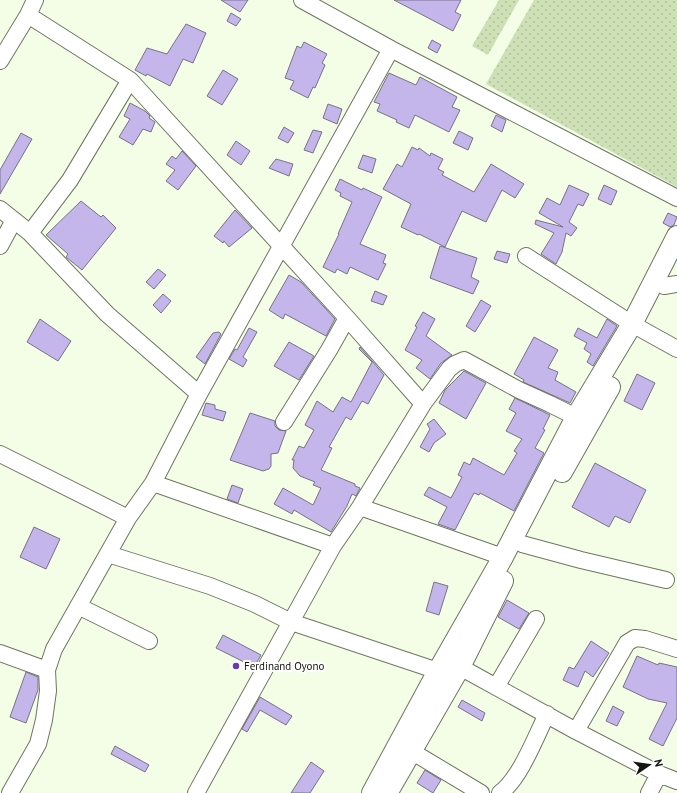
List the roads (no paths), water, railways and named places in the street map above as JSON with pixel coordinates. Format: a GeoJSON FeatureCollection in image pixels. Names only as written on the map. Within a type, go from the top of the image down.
{"type":"FeatureCollection","features":[{"type":"Feature","properties":{"kind":"main road"},"geometry":{"type":"LineString","coordinates":[[386,793],[460,667],[522,544],[637,327],[677,236]]}},
{"type":"Feature","properties":{"kind":"main road"},"geometry":{"type":"LineString","coordinates":[[372,793],[438,671],[503,557],[576,417],[637,327],[670,285],[677,261]]}},
{"type":"Feature","properties":{"kind":"street"},"geometry":{"type":"LineString","coordinates":[[0,61],[28,15],[35,0]]}},
{"type":"Feature","properties":{"kind":"street"},"geometry":{"type":"LineString","coordinates":[[302,0],[391,49],[677,198]]}},
{"type":"Feature","properties":{"kind":"street"},"geometry":{"type":"LineString","coordinates":[[28,15],[130,80],[347,318],[423,404]]}},
{"type":"Feature","properties":{"kind":"street"},"geometry":{"type":"LineString","coordinates":[[10,793],[38,744],[44,720],[47,698],[47,670],[54,649],[128,518],[153,483],[199,394],[391,49]]}},
{"type":"Feature","properties":{"kind":"street"},"geometry":{"type":"LineString","coordinates":[[30,233],[70,180],[130,80]]}},
{"type":"Feature","properties":{"kind":"street"},"geometry":{"type":"LineString","coordinates":[[0,209],[30,233],[106,314],[199,394]]}},
{"type":"Feature","properties":{"kind":"street"},"geometry":{"type":"LineString","coordinates":[[0,246],[14,220]]}},
{"type":"Feature","properties":{"kind":"street"},"geometry":{"type":"LineString","coordinates":[[526,256],[637,327],[677,349]]}},
{"type":"Feature","properties":{"kind":"street"},"geometry":{"type":"LineString","coordinates":[[284,422],[347,318]]}},
{"type":"Feature","properties":{"kind":"street"},"geometry":{"type":"LineString","coordinates":[[196,793],[333,546],[360,507],[423,404],[449,369],[455,364],[464,360],[519,390],[576,417]]}},
{"type":"Feature","properties":{"kind":"street"},"geometry":{"type":"LineString","coordinates":[[0,454],[128,518]]}},
{"type":"Feature","properties":{"kind":"street"},"geometry":{"type":"LineString","coordinates":[[153,483],[333,546]]}},
{"type":"Feature","properties":{"kind":"street"},"geometry":{"type":"LineString","coordinates":[[360,507],[503,557]]}},
{"type":"Feature","properties":{"kind":"street"},"geometry":{"type":"LineString","coordinates":[[522,544],[581,560],[666,580]]}},
{"type":"Feature","properties":{"kind":"street"},"geometry":{"type":"LineString","coordinates":[[108,554],[210,586],[255,604],[291,622],[438,671],[460,667],[576,731],[659,774],[677,781]]}},
{"type":"Feature","properties":{"kind":"street"},"geometry":{"type":"LineString","coordinates":[[78,606],[150,641]]}},
{"type":"Feature","properties":{"kind":"street"},"geometry":{"type":"LineString","coordinates":[[496,687],[536,620]]}},
{"type":"Feature","properties":{"kind":"street"},"geometry":{"type":"LineString","coordinates":[[576,731],[627,643],[635,638],[645,638],[677,649]]}},
{"type":"Feature","properties":{"kind":"street"},"geometry":{"type":"LineString","coordinates":[[0,654],[47,670]]}},
{"type":"Feature","properties":{"kind":"street"},"geometry":{"type":"LineString","coordinates":[[500,793],[504,790],[520,768],[547,714]]}},
{"type":"Feature","properties":{"kind":"street"},"geometry":{"type":"LineString","coordinates":[[411,751],[481,793]]}},
{"type":"Feature","properties":{"kind":"street"},"geometry":{"type":"LineString","coordinates":[[649,793],[659,774]]}},
{"type":"Feature","properties":{"kind":"place","name":"Ferdinand Oyono"},"geometry":{"type":"Point","coordinates":[236,666]}}]}
